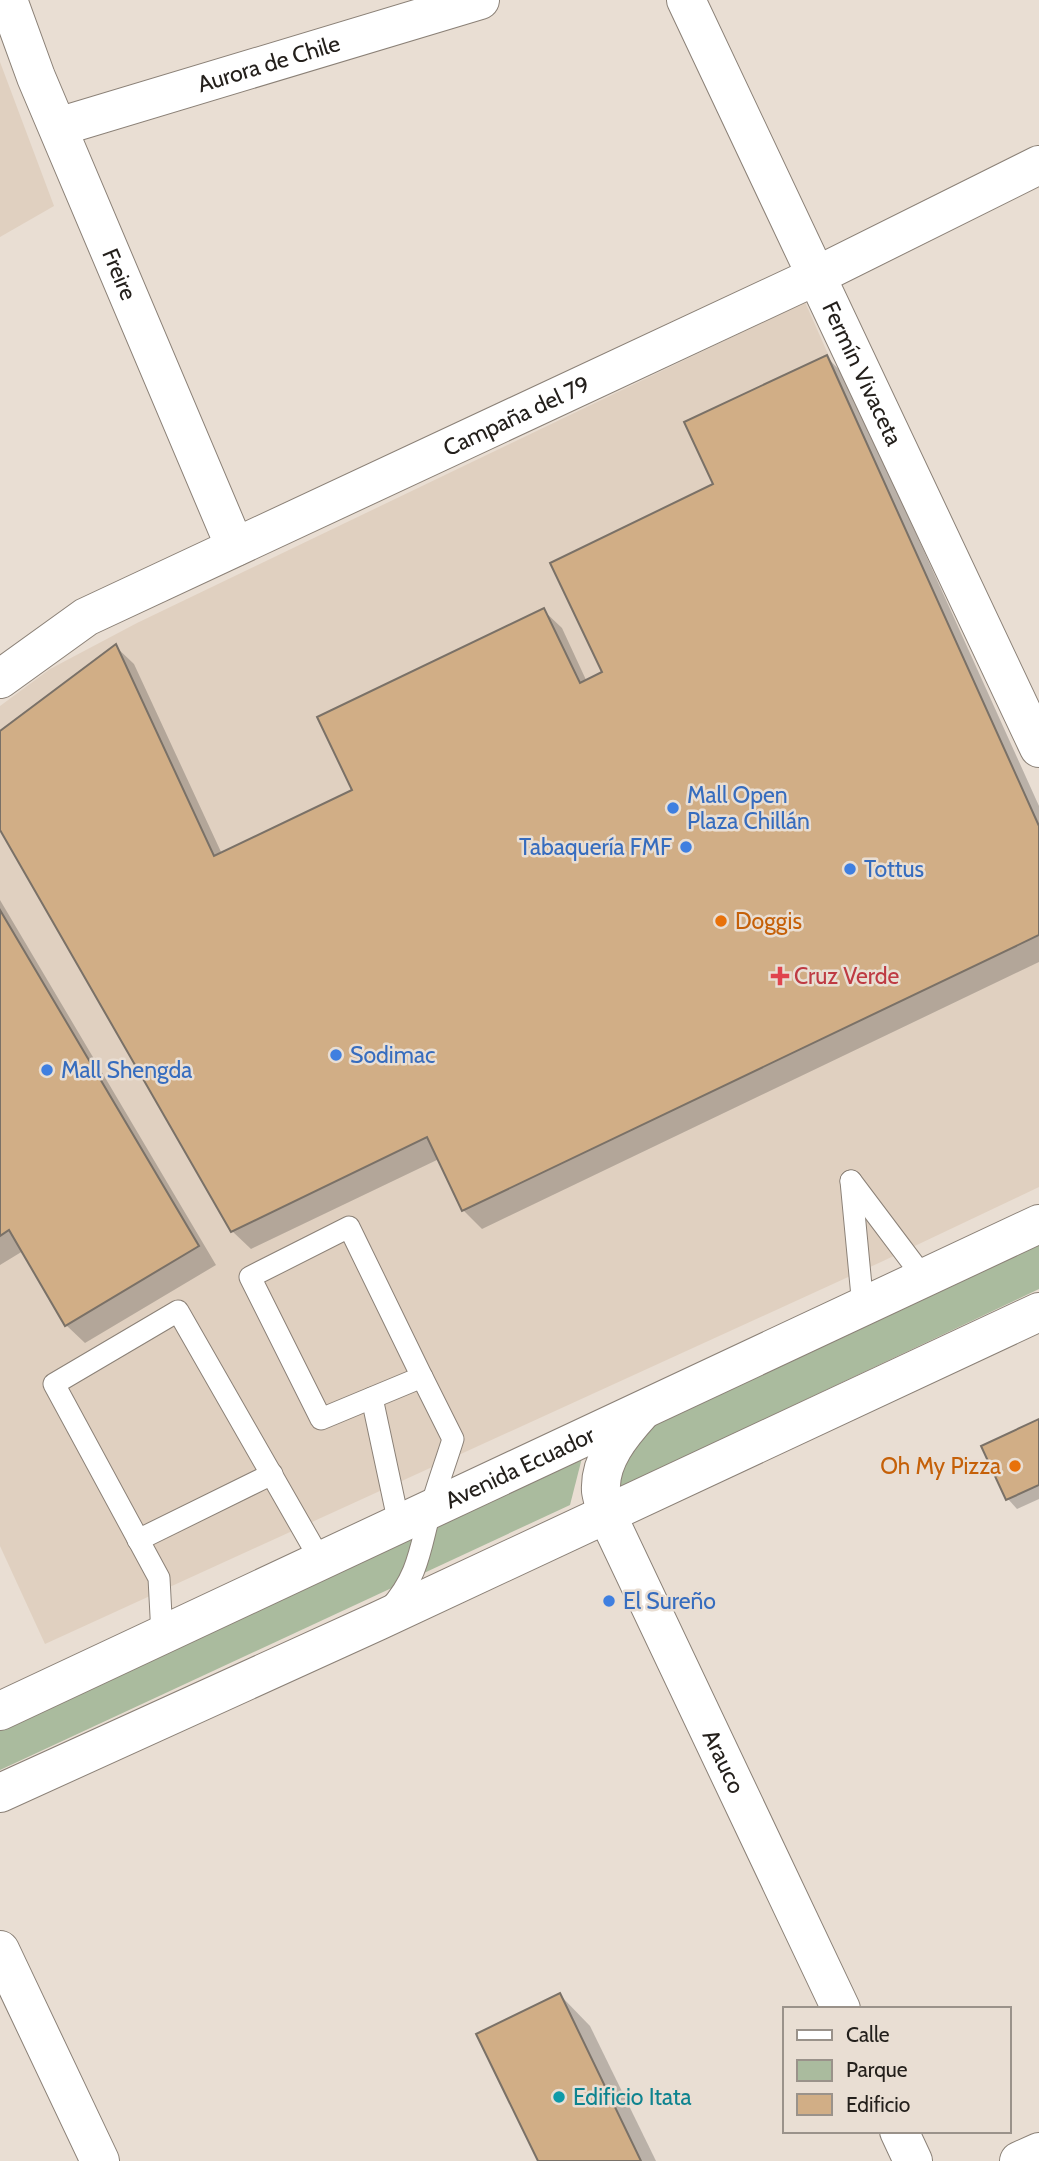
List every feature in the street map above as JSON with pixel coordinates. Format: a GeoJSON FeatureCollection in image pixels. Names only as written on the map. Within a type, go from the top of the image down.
{"type":"FeatureCollection","features":[{"type":"Feature","properties":{"kind":"street","name":"Freire"},"geometry":{"type":"LineString","coordinates":[[8,0],[36,77],[235,547]]}},
{"type":"Feature","properties":{"kind":"street","name":"Aurora de Chile"},"geometry":{"type":"LineString","coordinates":[[58,127],[480,0]]}},
{"type":"Feature","properties":{"kind":"street","name":"Fermín Vivaceta"},"geometry":{"type":"LineString","coordinates":[[686,0],[1039,748]]}},
{"type":"Feature","properties":{"kind":"street","name":"Campaña del 79"},"geometry":{"type":"LineString","coordinates":[[5,666],[86,617],[816,276],[1039,165]]}},
{"type":"Feature","properties":{"kind":"street","name":"Avenida Ecuador"},"geometry":{"type":"LineString","coordinates":[[0,1711],[1039,1224]]}},
{"type":"Feature","properties":{"kind":"street"},"geometry":{"type":"LineString","coordinates":[[0,1793],[1039,1312]]}},
{"type":"Feature","properties":{"kind":"street","name":"Arauco"},"geometry":{"type":"LineString","coordinates":[[644,1408],[622,1433],[604,1469],[601,1490],[606,1513],[840,2007]]}},
{"type":"Feature","properties":{"kind":"street"},"geometry":{"type":"LineString","coordinates":[[0,1950],[100,2161]]}},
{"type":"Feature","properties":{"kind":"street"},"geometry":{"type":"LineString","coordinates":[[900,2133],[913,2161]]}},
{"type":"Feature","properties":{"kind":"street"},"geometry":{"type":"LineString","coordinates":[[1019,2161],[1039,2152]]}},
{"type":"Feature","properties":{"kind":"lane"},"geometry":{"type":"LineString","coordinates":[[863,1307],[851,1181],[924,1278]]}},
{"type":"Feature","properties":{"kind":"lane"},"geometry":{"type":"LineString","coordinates":[[415,1516],[453,1439],[349,1227],[250,1278],[321,1419],[422,1377]]}},
{"type":"Feature","properties":{"kind":"lane"},"geometry":{"type":"LineString","coordinates":[[162,1635],[159,1578],[54,1384],[178,1311],[321,1561]]}},
{"type":"Feature","properties":{"kind":"lane"},"geometry":{"type":"LineString","coordinates":[[372,1398],[415,1516],[423,1548],[412,1575],[397,1599],[378,1620]]}},
{"type":"Feature","properties":{"kind":"lane"},"geometry":{"type":"LineString","coordinates":[[138,1540],[272,1474]]}},
{"type":"Feature","properties":{"kind":"shaded area"},"geometry":{"type":"Polygon","coordinates":[[[0,62],[54,206],[0,237],[0,62]]]}},
{"type":"Feature","properties":{"kind":"shaded area"},"geometry":{"type":"Polygon","coordinates":[[[805,302],[1039,831],[1039,1187],[881,1262],[45,1644],[0,1546],[0,706],[50,669],[137,623],[805,302]]]}},
{"type":"Feature","properties":{"kind":"green space"},"geometry":{"type":"Polygon","coordinates":[[[1039,1233],[1039,1289],[619,1488],[623,1453],[656,1419],[1039,1233]]]}},
{"type":"Feature","properties":{"kind":"green space"},"geometry":{"type":"Polygon","coordinates":[[[584,1450],[570,1505],[0,1770],[0,1730],[584,1450]]]}},
{"type":"Feature","properties":{"kind":"building","name":"Mall Open Plaza Chillán"},"geometry":{"type":"Polygon","coordinates":[[[827,355],[1039,826],[1039,935],[462,1211],[427,1137],[231,1232],[0,830],[0,731],[116,644],[214,856],[352,790],[317,717],[544,608],[580,683],[602,672],[550,563],[713,484],[684,422],[827,355]]]}},
{"type":"Feature","properties":{"kind":"building","name":"Mall Shengda"},"geometry":{"type":"Polygon","coordinates":[[[0,910],[199,1246],[65,1326],[9,1230],[0,1236],[0,910]]]}},
{"type":"Feature","properties":{"kind":"building","name":"Oh My Pizza"},"geometry":{"type":"Polygon","coordinates":[[[1039,1419],[1039,1485],[1006,1500],[981,1446],[1039,1419]]]}},
{"type":"Feature","properties":{"kind":"building","name":"Edificio Itata"},"geometry":{"type":"Polygon","coordinates":[[[560,1993],[641,2161],[538,2161],[476,2034],[560,1993]]]}},
{"type":"Feature","properties":{"kind":"place","name":"Mall Open Plaza Chillán"},"geometry":{"type":"Point","coordinates":[673,808]}},
{"type":"Feature","properties":{"kind":"place","name":"Tabaquería FMF"},"geometry":{"type":"Point","coordinates":[686,847]}},
{"type":"Feature","properties":{"kind":"place","name":"Tottus"},"geometry":{"type":"Point","coordinates":[850,869]}},
{"type":"Feature","properties":{"kind":"place","name":"Doggis"},"geometry":{"type":"Point","coordinates":[721,921]}},
{"type":"Feature","properties":{"kind":"place","name":"Cruz Verde"},"geometry":{"type":"Point","coordinates":[780,976]}},
{"type":"Feature","properties":{"kind":"place","name":"Sodimac"},"geometry":{"type":"Point","coordinates":[336,1055]}},
{"type":"Feature","properties":{"kind":"place","name":"Mall Shengda"},"geometry":{"type":"Point","coordinates":[47,1070]}},
{"type":"Feature","properties":{"kind":"place","name":"Oh My Pizza"},"geometry":{"type":"Point","coordinates":[1015,1466]}},
{"type":"Feature","properties":{"kind":"place","name":"El Sureño"},"geometry":{"type":"Point","coordinates":[609,1601]}},
{"type":"Feature","properties":{"kind":"place","name":"Edificio Itata"},"geometry":{"type":"Point","coordinates":[559,2097]}}]}
